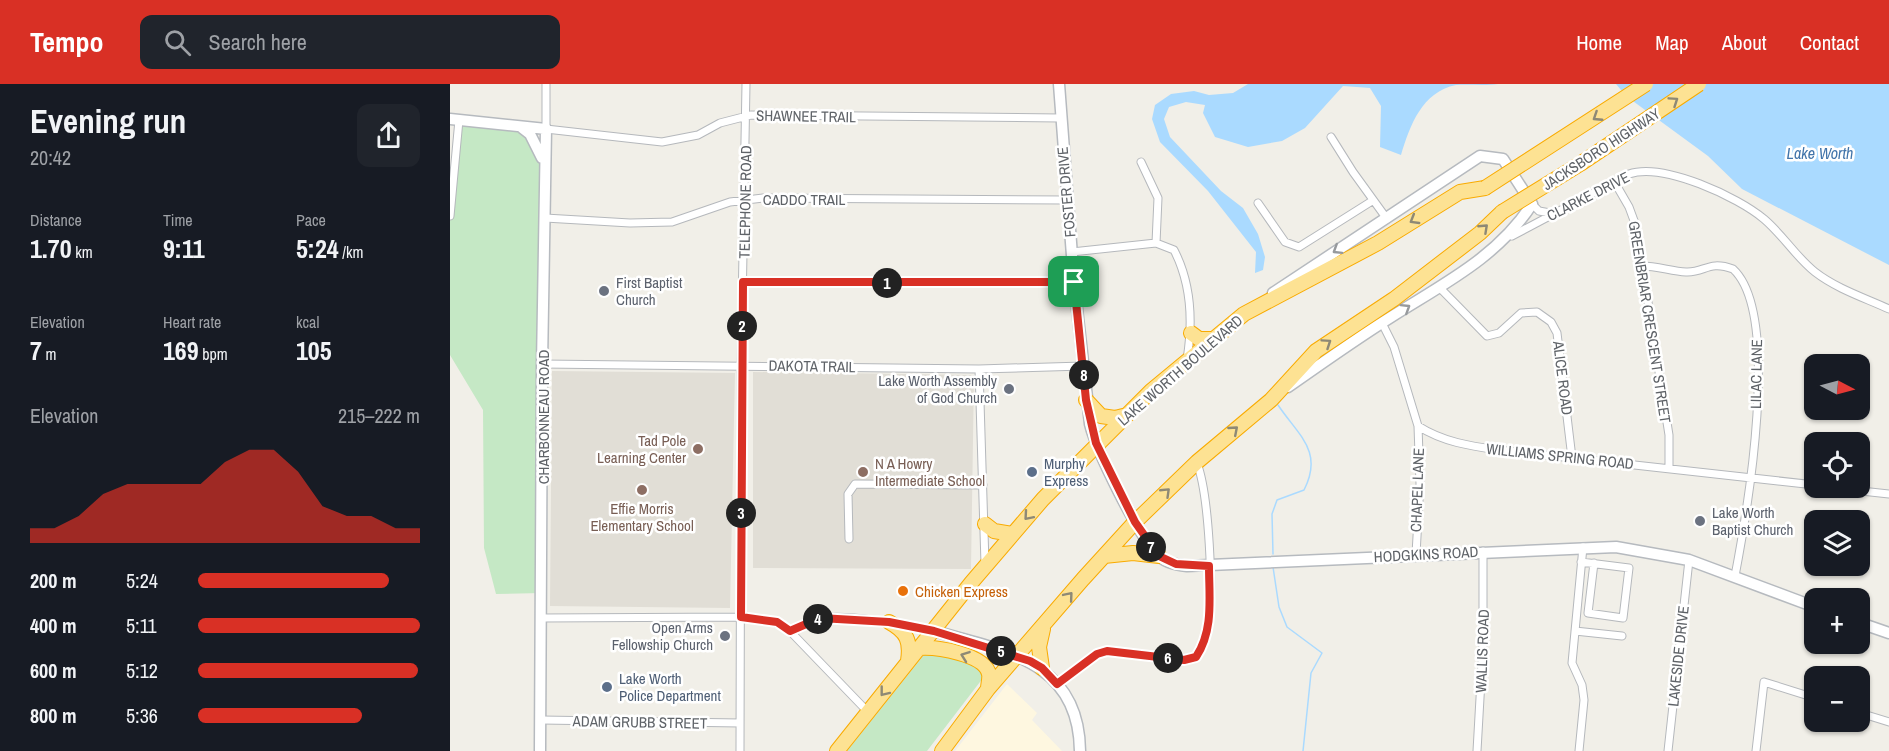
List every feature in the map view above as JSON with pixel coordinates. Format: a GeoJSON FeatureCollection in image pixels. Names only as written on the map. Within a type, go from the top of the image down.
{"type":"FeatureCollection","features":[{"type":"Feature","properties":{"kind":"highway","name":"JACKSBORO HIGHWAY"},"geometry":{"type":"LineString","coordinates":[[1244,314],[1378,243],[1460,192],[1485,188],[1646,84]]}},
{"type":"Feature","properties":{"kind":"highway","name":"JACKSBORO HIGHWAY"},"geometry":{"type":"LineString","coordinates":[[1271,399],[1316,351],[1394,299],[1480,233],[1502,212],[1580,164],[1699,84]]}},
{"type":"Feature","properties":{"kind":"highway","name":"LAKE WORTH BOULEVARD"},"geometry":{"type":"LineString","coordinates":[[837,751],[1012,534],[1096,443],[1187,360],[1244,314]]}},
{"type":"Feature","properties":{"kind":"highway"},"geometry":{"type":"LineString","coordinates":[[1191,333],[1204,341],[1213,339]]}},
{"type":"Feature","properties":{"kind":"highway"},"geometry":{"type":"LineString","coordinates":[[942,751],[988,689],[1135,522],[1197,462],[1271,399]]}},
{"type":"Feature","properties":{"kind":"highway"},"geometry":{"type":"LineString","coordinates":[[1086,400],[1101,416],[1115,418],[1126,415]]}},
{"type":"Feature","properties":{"kind":"highway"},"geometry":{"type":"LineString","coordinates":[[985,524],[994,531],[1012,534]]}},
{"type":"Feature","properties":{"kind":"highway"},"geometry":{"type":"LineString","coordinates":[[1104,556],[1134,553],[1159,556]]}},
{"type":"Feature","properties":{"kind":"highway"},"geometry":{"type":"LineString","coordinates":[[889,622],[906,634],[910,649],[909,661]]}},
{"type":"Feature","properties":{"kind":"highway"},"geometry":{"type":"LineString","coordinates":[[1042,668],[1040,647],[1045,624]]}},
{"type":"Feature","properties":{"kind":"highway"},"geometry":{"type":"LineString","coordinates":[[920,648],[940,648],[983,664],[989,673],[988,689]]}},
{"type":"Feature","properties":{"kind":"street","name":"CHARBONNEAU ROAD"},"geometry":{"type":"LineString","coordinates":[[540,751],[546,84]]}},
{"type":"Feature","properties":{"kind":"street","name":"TELEPHONE ROAD"},"geometry":{"type":"LineString","coordinates":[[740,751],[741,365],[746,84]]}},
{"type":"Feature","properties":{"kind":"street","name":"FOSTER DRIVE"},"geometry":{"type":"LineString","coordinates":[[1059,84],[1074,282],[1086,400],[1096,443]]}},
{"type":"Feature","properties":{"kind":"street","name":"SHAWNEE TRAIL"},"geometry":{"type":"LineString","coordinates":[[454,120],[662,142],[698,135],[720,123],[747,116],[1060,118]]}},
{"type":"Feature","properties":{"kind":"street"},"geometry":{"type":"LineString","coordinates":[[450,216],[454,120]]}},
{"type":"Feature","properties":{"kind":"street"},"geometry":{"type":"LineString","coordinates":[[521,127],[530,134],[539,147],[546,169]]}},
{"type":"Feature","properties":{"kind":"street"},"geometry":{"type":"LineString","coordinates":[[1332,137],[1372,201],[1387,219]]}},
{"type":"Feature","properties":{"kind":"street","name":"LAKE WORTH BOULEVARD"},"geometry":{"type":"LineString","coordinates":[[1244,314],[1480,156],[1503,159],[1532,204]]}},
{"type":"Feature","properties":{"kind":"street"},"geometry":{"type":"LineString","coordinates":[[1141,162],[1158,198],[1156,243]]}},
{"type":"Feature","properties":{"kind":"street","name":"CLARKE DRIVE"},"geometry":{"type":"LineString","coordinates":[[1503,242],[1555,211],[1634,172],[1665,174],[1730,198],[1762,217],[1823,278],[1889,309]]}},
{"type":"Feature","properties":{"kind":"street","name":"GREENBRIAR CRESCENT STREET"},"geometry":{"type":"LineString","coordinates":[[1614,181],[1634,219],[1669,435],[1670,468]]}},
{"type":"Feature","properties":{"kind":"street","name":"CADDO TRAIL"},"geometry":{"type":"LineString","coordinates":[[545,218],[634,223],[672,222],[745,199],[1067,200]]}},
{"type":"Feature","properties":{"kind":"street"},"geometry":{"type":"LineString","coordinates":[[1258,203],[1285,242],[1299,247],[1372,201]]}},
{"type":"Feature","properties":{"kind":"street"},"geometry":{"type":"LineString","coordinates":[[1271,399],[1382,323],[1478,263],[1503,242],[1532,204],[1543,213],[1555,211]]}},
{"type":"Feature","properties":{"kind":"street"},"geometry":{"type":"LineString","coordinates":[[1072,252],[1156,243],[1174,250],[1184,269],[1191,333],[1187,360]]}},
{"type":"Feature","properties":{"kind":"street","name":"LILAC LANE"},"geometry":{"type":"LineString","coordinates":[[1642,266],[1663,266],[1686,272],[1710,265],[1733,269],[1744,283],[1754,315],[1758,341],[1750,478],[1735,576]]}},
{"type":"Feature","properties":{"kind":"street"},"geometry":{"type":"LineString","coordinates":[[743,282],[1074,282]]}},
{"type":"Feature","properties":{"kind":"street","name":"ALICE ROAD"},"geometry":{"type":"LineString","coordinates":[[1439,287],[1487,336],[1499,333],[1521,313],[1533,312],[1551,322],[1557,333],[1572,458]]}},
{"type":"Feature","properties":{"kind":"street"},"geometry":{"type":"LineString","coordinates":[[1382,323],[1394,347],[1418,426]]}},
{"type":"Feature","properties":{"kind":"street","name":"DAKOTA TRAIL"},"geometry":{"type":"LineString","coordinates":[[542,364],[979,369],[1083,366]]}},
{"type":"Feature","properties":{"kind":"street"},"geometry":{"type":"LineString","coordinates":[[979,369],[986,567]]}},
{"type":"Feature","properties":{"kind":"street","name":"WILLIAMS SPRING ROAD"},"geometry":{"type":"LineString","coordinates":[[1418,426],[1437,437],[1466,446],[1804,484]]}},
{"type":"Feature","properties":{"kind":"street","name":"CHAPEL LANE"},"geometry":{"type":"LineString","coordinates":[[1416,555],[1420,483],[1418,426]]}},
{"type":"Feature","properties":{"kind":"street"},"geometry":{"type":"LineString","coordinates":[[1096,443],[1135,522],[1159,556]]}},
{"type":"Feature","properties":{"kind":"street"},"geometry":{"type":"LineString","coordinates":[[1057,684],[1097,654],[1107,651],[1184,660],[1196,657],[1204,646],[1209,625],[1209,566],[1202,476],[1197,462]]}},
{"type":"Feature","properties":{"kind":"street"},"geometry":{"type":"LineString","coordinates":[[849,539],[848,494],[855,484],[983,485]]}},
{"type":"Feature","properties":{"kind":"street"},"geometry":{"type":"LineString","coordinates":[[1870,492],[1889,494]]}},
{"type":"Feature","properties":{"kind":"street"},"geometry":{"type":"LineString","coordinates":[[1580,751],[1584,700],[1582,685],[1572,663],[1583,547]]}},
{"type":"Feature","properties":{"kind":"street","name":"HODGKINS ROAD"},"geometry":{"type":"LineString","coordinates":[[1159,556],[1176,564],[1209,566],[1583,547],[1636,549],[1689,560],[1804,603]]}},
{"type":"Feature","properties":{"kind":"street","name":"WALLIS ROAD"},"geometry":{"type":"LineString","coordinates":[[1477,751],[1484,645],[1483,551]]}},
{"type":"Feature","properties":{"kind":"street","name":"LAKESIDE DRIVE"},"geometry":{"type":"LineString","coordinates":[[1668,751],[1689,560]]}},
{"type":"Feature","properties":{"kind":"street"},"geometry":{"type":"LineString","coordinates":[[1581,562],[1594,563],[1629,568],[1623,618],[1588,614],[1594,563]]}},
{"type":"Feature","properties":{"kind":"street"},"geometry":{"type":"LineString","coordinates":[[541,618],[741,617],[777,622],[790,631],[868,712]]}},
{"type":"Feature","properties":{"kind":"street"},"geometry":{"type":"LineString","coordinates":[[790,631],[820,618],[889,622],[934,631],[1018,657],[1042,668],[1057,684],[1070,704],[1078,724],[1080,751]]}},
{"type":"Feature","properties":{"kind":"street"},"geometry":{"type":"LineString","coordinates":[[1870,626],[1889,633]]}},
{"type":"Feature","properties":{"kind":"street"},"geometry":{"type":"LineString","coordinates":[[1575,631],[1622,636]]}},
{"type":"Feature","properties":{"kind":"street"},"geometry":{"type":"LineString","coordinates":[[1756,751],[1764,682],[1804,695]]}},
{"type":"Feature","properties":{"kind":"street"},"geometry":{"type":"LineString","coordinates":[[1870,716],[1889,722]]}},
{"type":"Feature","properties":{"kind":"street","name":"ADAM GRUBB STREET"},"geometry":{"type":"LineString","coordinates":[[541,720],[740,723]]}},
{"type":"Feature","properties":{"kind":"shaded area","name":"Effie Morris Elementary School"},"geometry":{"type":"Polygon","coordinates":[[[552,371],[735,373],[730,608],[550,606],[552,371]]]}},
{"type":"Feature","properties":{"kind":"shaded area","name":"N A Howry Intermediate School"},"geometry":{"type":"Polygon","coordinates":[[[753,372],[974,375],[971,569],[753,568],[753,372]]]}},
{"type":"Feature","properties":{"kind":"shaded area"},"geometry":{"type":"Polygon","coordinates":[[[1007,684],[1037,713],[1032,720],[1062,751],[955,751],[1007,684]]]}},
{"type":"Feature","properties":{"kind":"green space"},"geometry":{"type":"Polygon","coordinates":[[[459,120],[521,127],[542,157],[542,593],[496,594],[484,548],[483,410],[450,355],[450,215],[459,120]]]}},
{"type":"Feature","properties":{"kind":"green space"},"geometry":{"type":"Polygon","coordinates":[[[927,651],[979,665],[983,678],[927,751],[847,751],[927,651]]]}},
{"type":"Feature","properties":{"kind":"water"},"geometry":{"type":"Polygon","coordinates":[[[1248,84],[1498,84],[1456,85],[1434,95],[1419,111],[1401,155],[1380,147],[1381,106],[1370,88],[1343,86],[1305,128],[1282,141],[1248,147],[1215,137],[1203,113],[1205,105],[1186,102],[1169,107],[1164,119],[1170,137],[1221,191],[1243,208],[1258,234],[1265,257],[1263,270],[1255,273],[1256,252],[1208,191],[1160,142],[1152,119],[1155,105],[1171,94],[1194,91],[1209,95],[1233,93],[1248,84]]]}},
{"type":"Feature","properties":{"kind":"water","name":"Lake Worth"},"geometry":{"type":"Polygon","coordinates":[[[1616,84],[1889,84],[1889,265],[1742,189],[1708,156],[1626,96],[1616,84]]]}},
{"type":"Feature","properties":{"kind":"waterway"},"geometry":{"type":"LineString","coordinates":[[1273,554],[1272,514],[1277,500],[1304,490],[1311,464],[1306,444],[1278,405]]}},
{"type":"Feature","properties":{"kind":"waterway"},"geometry":{"type":"LineString","coordinates":[[1273,567],[1279,607],[1287,627],[1322,653],[1311,673],[1303,751]]}},
{"type":"Feature","properties":{"kind":"place","name":"First Baptist Church"},"geometry":{"type":"Point","coordinates":[604,291]}},
{"type":"Feature","properties":{"kind":"place","name":"Lake Worth Assembly of God Church"},"geometry":{"type":"Point","coordinates":[1009,389]}},
{"type":"Feature","properties":{"kind":"place","name":"Tad Pole Learning Center"},"geometry":{"type":"Point","coordinates":[698,449]}},
{"type":"Feature","properties":{"kind":"place","name":"N A Howry Intermediate School"},"geometry":{"type":"Point","coordinates":[863,472]}},
{"type":"Feature","properties":{"kind":"place","name":"Murphy Express"},"geometry":{"type":"Point","coordinates":[1032,472]}},
{"type":"Feature","properties":{"kind":"place","name":"Effie Morris Elementary School"},"geometry":{"type":"Point","coordinates":[642,490]}},
{"type":"Feature","properties":{"kind":"place","name":"Lake Worth Baptist Church"},"geometry":{"type":"Point","coordinates":[1700,521]}},
{"type":"Feature","properties":{"kind":"place","name":"Chicken Express"},"geometry":{"type":"Point","coordinates":[903,591]}},
{"type":"Feature","properties":{"kind":"place","name":"Open Arms Fellowship Church"},"geometry":{"type":"Point","coordinates":[725,636]}},
{"type":"Feature","properties":{"kind":"place","name":"Lake Worth Police Department"},"geometry":{"type":"Point","coordinates":[607,687]}},
{"type":"Feature","properties":{"kind":"route"},"geometry":{"type":"LineString","coordinates":[[743,282],[876,284],[1074,282],[1086,400],[1096,443],[1135,522],[1159,556],[1176,564],[1209,566],[1209,625],[1204,646],[1196,657],[1184,660],[1107,651],[1097,654],[1057,684],[1042,668],[1030,661],[916,626],[820,618],[790,631],[777,622],[741,617],[743,282]]}}]}
